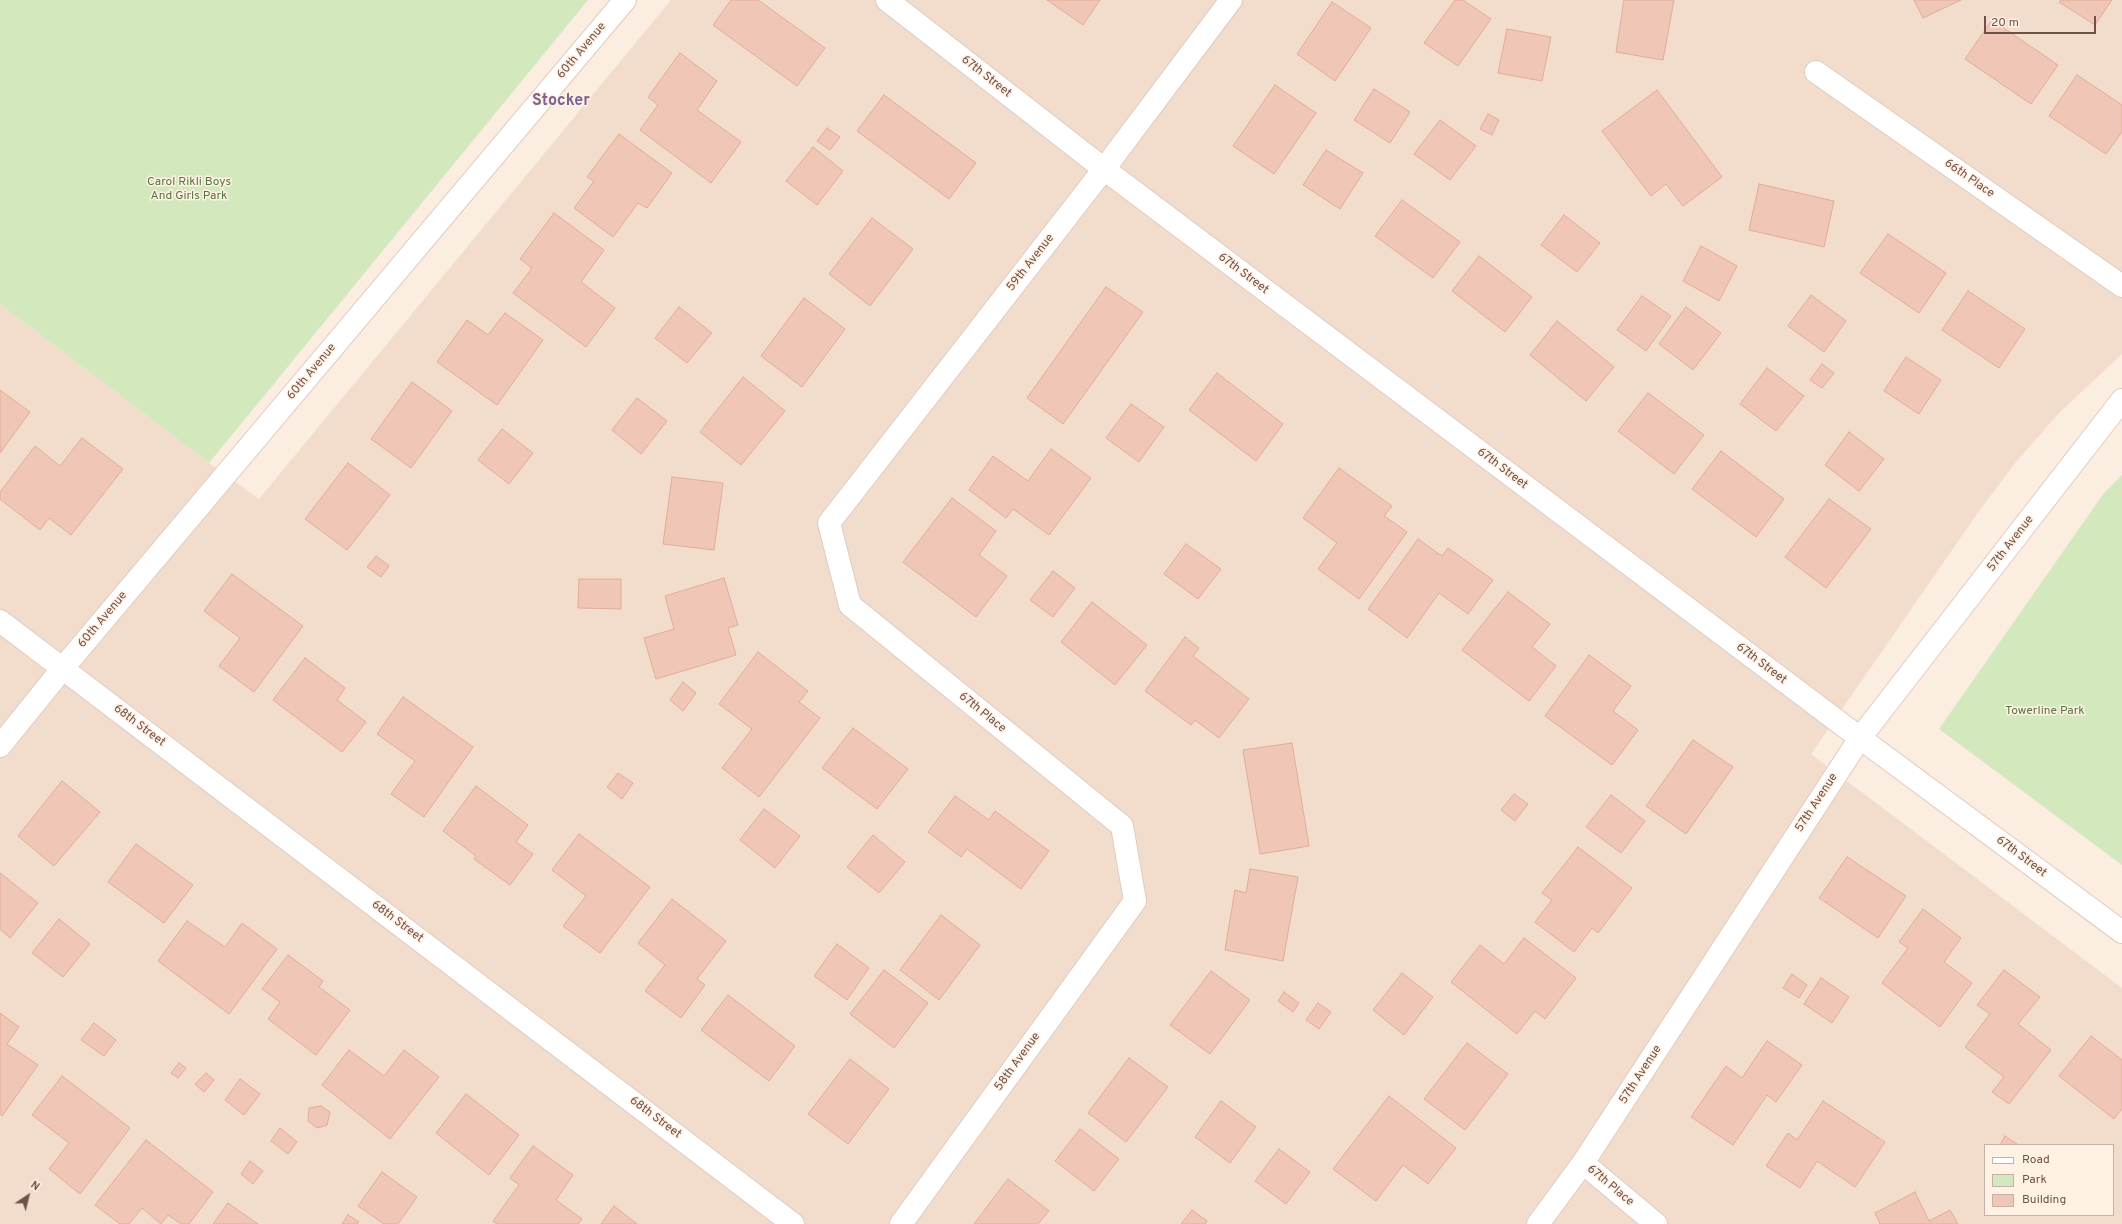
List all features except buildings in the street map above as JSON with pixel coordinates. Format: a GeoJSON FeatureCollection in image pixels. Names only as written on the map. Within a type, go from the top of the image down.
{"type":"FeatureCollection","features":[{"type":"Feature","properties":{"kind":"street","name":"60th Avenue"},"geometry":{"type":"LineString","coordinates":[[0,746],[63,668],[625,0]]}},
{"type":"Feature","properties":{"kind":"street","name":"67th Street"},"geometry":{"type":"LineString","coordinates":[[887,0],[1104,169],[1860,738],[2122,932]]}},
{"type":"Feature","properties":{"kind":"street","name":"59th Avenue"},"geometry":{"type":"LineString","coordinates":[[829,522],[1104,169],[1231,0]]}},
{"type":"Feature","properties":{"kind":"street","name":"66th Place"},"geometry":{"type":"LineString","coordinates":[[1816,72],[2122,286]]}},
{"type":"Feature","properties":{"kind":"street","name":"57th Avenue"},"geometry":{"type":"LineString","coordinates":[[1538,1224],[1583,1163],[1860,738],[2122,400]]}},
{"type":"Feature","properties":{"kind":"street","name":"67th Place"},"geometry":{"type":"LineString","coordinates":[[829,522],[850,605],[1122,826],[1135,901]]}},
{"type":"Feature","properties":{"kind":"street","name":"68th Street"},"geometry":{"type":"LineString","coordinates":[[0,621],[793,1224]]}},
{"type":"Feature","properties":{"kind":"street","name":"58th Avenue"},"geometry":{"type":"LineString","coordinates":[[902,1224],[1135,901]]}},
{"type":"Feature","properties":{"kind":"street","name":"67th Place"},"geometry":{"type":"LineString","coordinates":[[1583,1163],[1656,1224]]}},
{"type":"Feature","properties":{"kind":"shaded area"},"geometry":{"type":"Polygon","coordinates":[[[671,0],[2122,0],[2122,354],[2059,413],[2016,462],[1979,511],[1811,754],[2122,988],[2122,1224],[0,1224],[0,304],[209,463],[259,499],[671,0]]]}},
{"type":"Feature","properties":{"kind":"green space","name":"Carol Rikli Boys And Girls Park"},"geometry":{"type":"Polygon","coordinates":[[[0,0],[588,0],[209,463],[0,304],[0,0]]]}},
{"type":"Feature","properties":{"kind":"green space","name":"Towerline Park"},"geometry":{"type":"Polygon","coordinates":[[[2122,475],[2122,865],[1939,729],[2104,493],[2122,475]]]}},
{"type":"Feature","properties":{"kind":"district","name":"Stocker"},"geometry":{"type":"Point","coordinates":[561,102]}}]}
